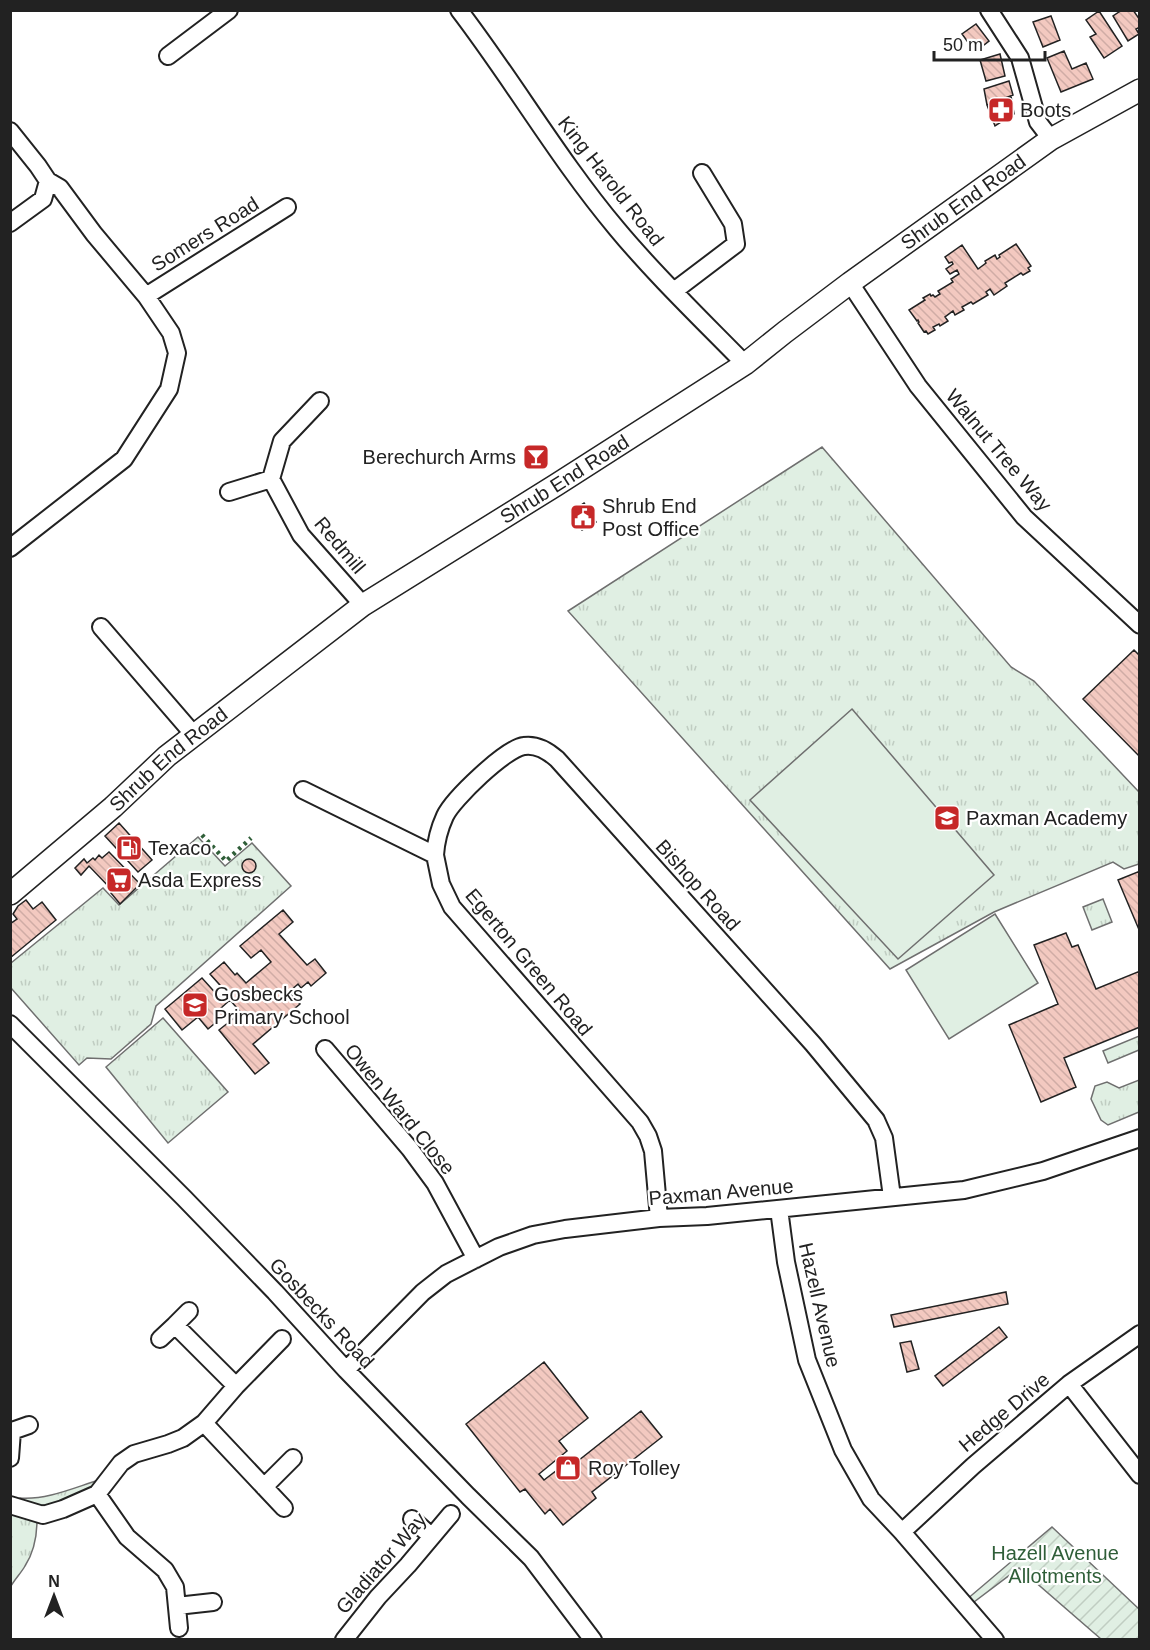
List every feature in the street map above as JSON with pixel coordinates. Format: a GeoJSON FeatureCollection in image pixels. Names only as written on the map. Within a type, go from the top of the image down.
{"type":"FeatureCollection","features":[{"type":"Feature","properties":{"kind":"main road","name":"Shrub End Road"},"geometry":{"type":"LineString","coordinates":[[10,894],[113,807],[167,756],[363,605],[556,486],[746,364],[850,283],[1051,139],[1140,90]]}},
{"type":"Feature","properties":{"kind":"street"},"geometry":{"type":"LineString","coordinates":[[168,56],[229,10]]}},
{"type":"Feature","properties":{"kind":"street","name":"King Harold Road"},"geometry":{"type":"LineString","coordinates":[[459,10],[569,168],[617,229],[746,364]]}},
{"type":"Feature","properties":{"kind":"street"},"geometry":{"type":"LineString","coordinates":[[989,10],[1020,58],[1038,122],[1051,139]]}},
{"type":"Feature","properties":{"kind":"street"},"geometry":{"type":"LineString","coordinates":[[10,131],[48,181],[60,188],[94,234],[146,296],[171,333],[177,353],[169,388],[124,459],[10,548]]}},
{"type":"Feature","properties":{"kind":"street"},"geometry":{"type":"LineString","coordinates":[[674,291],[736,244],[734,224],[702,173]]}},
{"type":"Feature","properties":{"kind":"street"},"geometry":{"type":"LineString","coordinates":[[10,223],[43,199],[48,181]]}},
{"type":"Feature","properties":{"kind":"street","name":"Somers Road"},"geometry":{"type":"LineString","coordinates":[[146,296],[287,207]]}},
{"type":"Feature","properties":{"kind":"street","name":"Walnut Tree Way"},"geometry":{"type":"LineString","coordinates":[[850,283],[918,386],[1024,517],[1140,624]]}},
{"type":"Feature","properties":{"kind":"street"},"geometry":{"type":"LineString","coordinates":[[229,492],[272,479],[282,441],[320,401]]}},
{"type":"Feature","properties":{"kind":"street","name":"Redmill"},"geometry":{"type":"LineString","coordinates":[[272,479],[302,536],[363,605]]}},
{"type":"Feature","properties":{"kind":"street"},"geometry":{"type":"LineString","coordinates":[[1127,612],[1140,600]]}},
{"type":"Feature","properties":{"kind":"street"},"geometry":{"type":"LineString","coordinates":[[101,627],[195,736]]}},
{"type":"Feature","properties":{"kind":"street","name":"Bishop Road"},"geometry":{"type":"LineString","coordinates":[[435,855],[436,838],[446,813],[476,781],[511,750],[523,746],[535,746],[547,751],[565,767],[813,1044],[876,1120],[884,1138],[892,1197]]}},
{"type":"Feature","properties":{"kind":"street"},"geometry":{"type":"LineString","coordinates":[[303,790],[435,855]]}},
{"type":"Feature","properties":{"kind":"street","name":"Egerton Green Road"},"geometry":{"type":"LineString","coordinates":[[435,855],[441,884],[452,907],[640,1122],[653,1151],[659,1218]]}},
{"type":"Feature","properties":{"kind":"street","name":"Gosbecks Road"},"geometry":{"type":"LineString","coordinates":[[10,1024],[184,1198],[346,1370],[531,1558],[593,1640]]}},
{"type":"Feature","properties":{"kind":"street","name":"Owen Ward Close"},"geometry":{"type":"LineString","coordinates":[[325,1049],[410,1149],[435,1183],[476,1259]]}},
{"type":"Feature","properties":{"kind":"street","name":"Paxman Avenue"},"geometry":{"type":"LineString","coordinates":[[346,1370],[423,1292],[446,1274],[499,1247],[533,1235],[659,1218],[707,1216],[964,1190],[1043,1171],[1140,1138]]}},
{"type":"Feature","properties":{"kind":"street","name":"Hazell Avenue"},"geometry":{"type":"LineString","coordinates":[[779,1209],[786,1262],[807,1360],[843,1450],[871,1499],[995,1640]]}},
{"type":"Feature","properties":{"kind":"street"},"geometry":{"type":"LineString","coordinates":[[160,1339],[189,1311]]}},
{"type":"Feature","properties":{"kind":"street"},"geometry":{"type":"LineString","coordinates":[[175,1325],[236,1386]]}},
{"type":"Feature","properties":{"kind":"street","name":"Hedge Drive"},"geometry":{"type":"LineString","coordinates":[[902,1532],[973,1466],[1069,1384],[1140,1334]]}},
{"type":"Feature","properties":{"kind":"street"},"geometry":{"type":"LineString","coordinates":[[10,1505],[43,1515],[97,1494],[121,1463],[128,1458],[183,1438],[204,1423],[282,1339]]}},
{"type":"Feature","properties":{"kind":"street"},"geometry":{"type":"LineString","coordinates":[[1069,1384],[1140,1475]]}},
{"type":"Feature","properties":{"kind":"street"},"geometry":{"type":"LineString","coordinates":[[204,1423],[284,1508]]}},
{"type":"Feature","properties":{"kind":"street"},"geometry":{"type":"LineString","coordinates":[[10,1458],[11,1430],[29,1425]]}},
{"type":"Feature","properties":{"kind":"street"},"geometry":{"type":"LineString","coordinates":[[264,1487],[293,1458]]}},
{"type":"Feature","properties":{"kind":"street"},"geometry":{"type":"LineString","coordinates":[[97,1494],[127,1537],[165,1570],[175,1587],[179,1628]]}},
{"type":"Feature","properties":{"kind":"street","name":"Gladiator Way"},"geometry":{"type":"LineString","coordinates":[[344,1640],[378,1597],[451,1514]]}},
{"type":"Feature","properties":{"kind":"street"},"geometry":{"type":"LineString","coordinates":[[412,1518],[431,1536]]}},
{"type":"Feature","properties":{"kind":"street"},"geometry":{"type":"LineString","coordinates":[[177,1606],[213,1602]]}},
{"type":"Feature","properties":{"kind":"green space","name":"Paxman Academy"},"geometry":{"type":"Polygon","coordinates":[[[822,447],[1011,667],[1034,681],[1139,792],[1139,864],[1124,869],[1113,862],[994,912],[890,969],[568,611],[822,447]]]}},
{"type":"Feature","properties":{"kind":"green space"},"geometry":{"type":"Polygon","coordinates":[[[852,709],[994,875],[898,959],[750,800],[852,709]]]}},
{"type":"Feature","properties":{"kind":"green space"},"geometry":{"type":"Polygon","coordinates":[[[198,837],[225,866],[252,843],[291,886],[156,1006],[151,1024],[111,1059],[87,1058],[79,1065],[11,988],[11,963],[103,888],[119,905],[198,837]]]}},
{"type":"Feature","properties":{"kind":"green space"},"geometry":{"type":"Polygon","coordinates":[[[1103,899],[1112,922],[1092,930],[1083,907],[1103,899]]]}},
{"type":"Feature","properties":{"kind":"green space"},"geometry":{"type":"Polygon","coordinates":[[[995,914],[1038,983],[949,1039],[906,970],[995,914]]]}},
{"type":"Feature","properties":{"kind":"green space"},"geometry":{"type":"Polygon","coordinates":[[[163,1018],[228,1092],[168,1143],[106,1067],[163,1018]]]}},
{"type":"Feature","properties":{"kind":"green space"},"geometry":{"type":"Polygon","coordinates":[[[1139,1036],[1139,1050],[1108,1063],[1103,1051],[1139,1036]]]}},
{"type":"Feature","properties":{"kind":"green space"},"geometry":{"type":"Polygon","coordinates":[[[1139,1080],[1139,1112],[1108,1125],[1101,1120],[1091,1099],[1095,1086],[1107,1082],[1119,1088],[1139,1080]]]}},
{"type":"Feature","properties":{"kind":"green space"},"geometry":{"type":"Polygon","coordinates":[[[99,1480],[94,1486],[77,1496],[56,1503],[36,1505],[19,1500],[70,1490],[99,1480]]]}},
{"type":"Feature","properties":{"kind":"green space"},"geometry":{"type":"Polygon","coordinates":[[[11,1513],[37,1520],[33,1550],[11,1586],[11,1513]]]}},
{"type":"Feature","properties":{"kind":"green space","name":"Hazell Avenue Allotments"},"geometry":{"type":"Polygon","coordinates":[[[1052,1527],[1139,1609],[1139,1639],[1101,1639],[1019,1568],[970,1605],[966,1600],[1052,1527]]]}},
{"type":"Feature","properties":{"kind":"building"},"geometry":{"type":"Polygon","coordinates":[[[1122,10],[1133,10],[1140,20],[1140,27],[1136,29],[1139,34],[1128,41],[1113,16],[1122,10]]]}},
{"type":"Feature","properties":{"kind":"building"},"geometry":{"type":"Polygon","coordinates":[[[1099,11],[1122,46],[1104,58],[1090,37],[1096,34],[1086,20],[1099,11]]]}},
{"type":"Feature","properties":{"kind":"building"},"geometry":{"type":"Polygon","coordinates":[[[1051,16],[1060,40],[1043,47],[1033,22],[1051,16]]]}},
{"type":"Feature","properties":{"kind":"building"},"geometry":{"type":"Polygon","coordinates":[[[976,24],[989,41],[975,52],[962,34],[976,24]]]}},
{"type":"Feature","properties":{"kind":"building"},"geometry":{"type":"Polygon","coordinates":[[[1064,51],[1072,69],[1086,63],[1093,79],[1061,92],[1047,58],[1064,51]]]}},
{"type":"Feature","properties":{"kind":"building"},"geometry":{"type":"Polygon","coordinates":[[[1000,54],[1005,76],[986,81],[980,60],[1000,54]]]}},
{"type":"Feature","properties":{"kind":"building"},"geometry":{"type":"Polygon","coordinates":[[[1009,81],[1013,95],[987,105],[984,89],[1009,81]]]}},
{"type":"Feature","properties":{"kind":"building","name":"Boots"},"geometry":{"type":"Polygon","coordinates":[[[1011,96],[1014,114],[995,126],[987,105],[1011,96]]]}},
{"type":"Feature","properties":{"kind":"building"},"geometry":{"type":"Polygon","coordinates":[[[1016,244],[1031,266],[1028,268],[1030,271],[1023,275],[1021,273],[1005,283],[1007,286],[994,295],[990,289],[986,292],[988,295],[973,304],[971,302],[962,307],[964,310],[955,315],[953,311],[945,317],[948,321],[933,327],[935,330],[928,334],[924,332],[918,320],[909,310],[930,294],[935,297],[940,294],[938,291],[953,282],[951,279],[959,274],[957,270],[950,274],[946,269],[953,264],[949,263],[945,257],[962,245],[978,269],[986,263],[985,261],[995,255],[997,259],[999,255],[1016,244]]]}},
{"type":"Feature","properties":{"kind":"building","name":"Shrub End Post Office"},"geometry":{"type":"Polygon","coordinates":[[[584,503],[596,522],[582,530],[571,512],[584,503]]]}},
{"type":"Feature","properties":{"kind":"building"},"geometry":{"type":"Polygon","coordinates":[[[1134,650],[1140,656],[1140,757],[1083,699],[1134,650]]]}},
{"type":"Feature","properties":{"kind":"building","name":"Texaco"},"geometry":{"type":"Polygon","coordinates":[[[119,823],[152,860],[138,872],[105,836],[119,823]]]}},
{"type":"Feature","properties":{"kind":"building","name":"Asda Express"},"geometry":{"type":"Polygon","coordinates":[[[109,852],[140,884],[120,904],[111,893],[113,891],[89,866],[81,875],[75,868],[84,859],[87,863],[93,858],[95,860],[99,855],[102,858],[109,852]]]}},
{"type":"Feature","properties":{"kind":"building"},"geometry":{"type":"Polygon","coordinates":[[[249,859],[254,861],[256,866],[254,871],[249,873],[244,871],[242,866],[244,861],[249,859]]]}},
{"type":"Feature","properties":{"kind":"building"},"geometry":{"type":"Polygon","coordinates":[[[1140,871],[1140,932],[1118,880],[1140,871]]]}},
{"type":"Feature","properties":{"kind":"building"},"geometry":{"type":"Polygon","coordinates":[[[26,900],[33,909],[42,902],[56,920],[10,958],[10,924],[17,919],[13,914],[18,906],[26,900]]]}},
{"type":"Feature","properties":{"kind":"building"},"geometry":{"type":"Polygon","coordinates":[[[283,910],[293,922],[279,934],[307,965],[315,959],[326,973],[311,986],[308,982],[301,988],[298,984],[289,992],[300,1004],[253,1044],[269,1063],[255,1074],[219,1030],[234,1018],[237,1022],[244,1016],[230,1000],[221,1008],[226,1014],[208,1029],[198,1017],[182,1030],[165,1009],[202,978],[220,998],[227,993],[210,974],[224,962],[235,975],[237,973],[246,983],[271,962],[261,950],[251,958],[240,946],[283,910]]]}},
{"type":"Feature","properties":{"kind":"building"},"geometry":{"type":"Polygon","coordinates":[[[1066,933],[1072,947],[1078,945],[1096,989],[1140,971],[1140,1027],[1064,1058],[1076,1087],[1041,1102],[1009,1025],[1058,1004],[1034,945],[1066,933]]]}},
{"type":"Feature","properties":{"kind":"building"},"geometry":{"type":"Polygon","coordinates":[[[1006,1292],[1008,1304],[894,1327],[891,1315],[1006,1292]]]}},
{"type":"Feature","properties":{"kind":"building"},"geometry":{"type":"Polygon","coordinates":[[[999,1327],[1007,1337],[943,1386],[935,1376],[999,1327]]]}},
{"type":"Feature","properties":{"kind":"building"},"geometry":{"type":"Polygon","coordinates":[[[911,1341],[919,1369],[907,1372],[900,1343],[911,1341]]]}},
{"type":"Feature","properties":{"kind":"building"},"geometry":{"type":"Polygon","coordinates":[[[544,1362],[588,1418],[559,1441],[567,1451],[539,1474],[544,1480],[565,1464],[569,1468],[641,1411],[662,1437],[592,1492],[596,1498],[563,1525],[550,1509],[545,1514],[525,1489],[520,1492],[466,1424],[544,1362]]]}},
{"type":"Feature","properties":{"kind":"hedge"},"geometry":{"type":"LineString","coordinates":[[202,835],[226,861],[251,838]]}},
{"type":"Feature","properties":{"kind":"place","name":"Boots"},"geometry":{"type":"Point","coordinates":[1001,110]}},
{"type":"Feature","properties":{"kind":"place","name":"Berechurch Arms"},"geometry":{"type":"Point","coordinates":[536,457]}},
{"type":"Feature","properties":{"kind":"place","name":"Shrub End Post Office"},"geometry":{"type":"Point","coordinates":[583,517]}},
{"type":"Feature","properties":{"kind":"place","name":"Paxman Academy"},"geometry":{"type":"Point","coordinates":[947,818]}},
{"type":"Feature","properties":{"kind":"place","name":"Texaco"},"geometry":{"type":"Point","coordinates":[129,848]}},
{"type":"Feature","properties":{"kind":"place","name":"Asda Express"},"geometry":{"type":"Point","coordinates":[119,880]}},
{"type":"Feature","properties":{"kind":"place","name":"Gosbecks Primary School"},"geometry":{"type":"Point","coordinates":[195,1005]}},
{"type":"Feature","properties":{"kind":"place","name":"Roy Tolley"},"geometry":{"type":"Point","coordinates":[568,1468]}}]}
